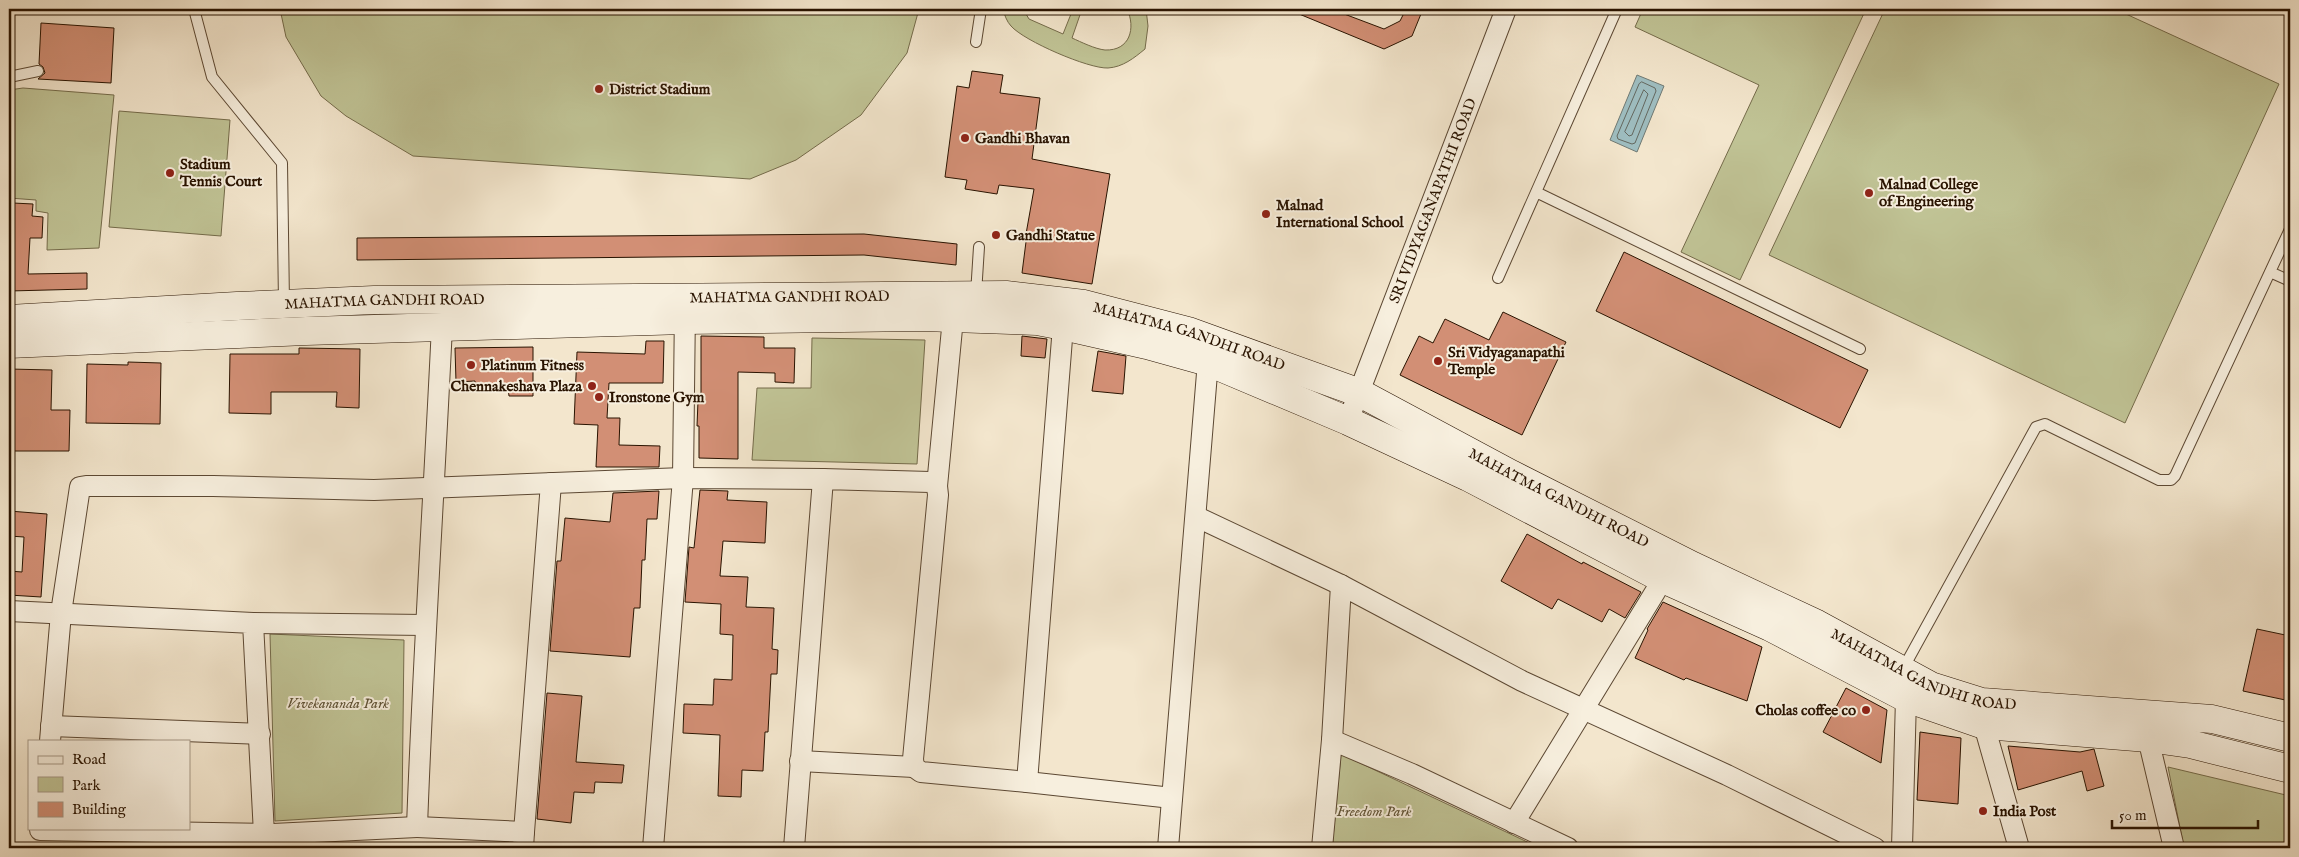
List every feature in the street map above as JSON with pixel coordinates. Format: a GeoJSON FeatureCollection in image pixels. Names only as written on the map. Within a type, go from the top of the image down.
{"type":"FeatureCollection","features":[{"type":"Feature","properties":{"kind":"street","name":"SRI VIDYAGANAPATHI ROAD"},"geometry":{"type":"LineString","coordinates":[[1348,421],[1506,9]]}},
{"type":"Feature","properties":{"kind":"street","name":"MAHATMA GANDHI ROAD"},"geometry":{"type":"LineString","coordinates":[[9,344],[442,326],[685,308],[976,295],[1006,294],[1084,304],[1188,331],[1209,350],[1348,421],[1468,477],[1663,579],[1770,627],[1931,686],[1983,714],[2212,719],[2290,738]]}},
{"type":"Feature","properties":{"kind":"street","name":"MAHATMA GANDHI ROAD"},"geometry":{"type":"LineString","coordinates":[[9,319],[296,304],[685,308],[1037,321],[1147,345],[1209,350],[1360,393],[1511,474],[1693,566],[1817,624],[1886,670],[1906,698],[1983,714],[2190,744],[2290,769]]}},
{"type":"Feature","properties":{"kind":"street"},"geometry":{"type":"LineString","coordinates":[[296,304],[306,331]]}},
{"type":"Feature","properties":{"kind":"street"},"geometry":{"type":"LineString","coordinates":[[653,848],[683,478],[685,308]]}},
{"type":"Feature","properties":{"kind":"street"},"geometry":{"type":"LineString","coordinates":[[914,767],[913,759],[953,318]]}},
{"type":"Feature","properties":{"kind":"street"},"geometry":{"type":"LineString","coordinates":[[416,827],[442,326]]}},
{"type":"Feature","properties":{"kind":"street"},"geometry":{"type":"LineString","coordinates":[[1027,782],[1063,326]]}},
{"type":"Feature","properties":{"kind":"street"},"geometry":{"type":"LineString","coordinates":[[1168,848],[1197,518],[1209,350]]}},
{"type":"Feature","properties":{"kind":"street"},"geometry":{"type":"LineString","coordinates":[[260,734],[50,733],[61,613],[80,487],[213,486],[374,490],[683,478],[930,482],[937,486]]}},
{"type":"Feature","properties":{"kind":"street"},"geometry":{"type":"LineString","coordinates":[[794,848],[823,479]]}},
{"type":"Feature","properties":{"kind":"street"},"geometry":{"type":"LineString","coordinates":[[40,835],[264,834],[416,827],[523,840],[551,483]]}},
{"type":"Feature","properties":{"kind":"street"},"geometry":{"type":"LineString","coordinates":[[1197,518],[1340,585],[1522,681],[1726,775],[1875,848]]}},
{"type":"Feature","properties":{"kind":"street"},"geometry":{"type":"LineString","coordinates":[[1514,823],[1663,579]]}},
{"type":"Feature","properties":{"kind":"street"},"geometry":{"type":"LineString","coordinates":[[1322,848],[1332,740],[1340,585]]}},
{"type":"Feature","properties":{"kind":"street"},"geometry":{"type":"LineString","coordinates":[[9,611],[254,623],[426,625]]}},
{"type":"Feature","properties":{"kind":"street"},"geometry":{"type":"LineString","coordinates":[[254,623],[264,834]]}},
{"type":"Feature","properties":{"kind":"street"},"geometry":{"type":"LineString","coordinates":[[1902,848],[1906,698]]}},
{"type":"Feature","properties":{"kind":"street"},"geometry":{"type":"LineString","coordinates":[[1983,714],[2019,848]]}},
{"type":"Feature","properties":{"kind":"street"},"geometry":{"type":"LineString","coordinates":[[2148,738],[2174,848]]}},
{"type":"Feature","properties":{"kind":"street"},"geometry":{"type":"LineString","coordinates":[[1332,740],[1412,774],[1568,848]]}},
{"type":"Feature","properties":{"kind":"street"},"geometry":{"type":"LineString","coordinates":[[800,762],[914,767],[920,772],[1172,798]]}},
{"type":"Feature","properties":{"kind":"lane"},"geometry":{"type":"LineString","coordinates":[[194,9],[212,77],[282,163],[296,304]]}},
{"type":"Feature","properties":{"kind":"lane"},"geometry":{"type":"LineString","coordinates":[[976,42],[982,9]]}},
{"type":"Feature","properties":{"kind":"lane"},"geometry":{"type":"LineString","coordinates":[[1498,278],[1617,9]]}},
{"type":"Feature","properties":{"kind":"lane"},"geometry":{"type":"LineString","coordinates":[[9,76],[38,71]]}},
{"type":"Feature","properties":{"kind":"lane"},"geometry":{"type":"LineString","coordinates":[[1536,192],[1860,349]]}},
{"type":"Feature","properties":{"kind":"lane"},"geometry":{"type":"LineString","coordinates":[[1886,670],[2036,427],[2045,424],[2159,480],[2171,480],[2176,476],[2290,229]]}},
{"type":"Feature","properties":{"kind":"lane"},"geometry":{"type":"LineString","coordinates":[[976,295],[979,247]]}},
{"type":"Feature","properties":{"kind":"lane"},"geometry":{"type":"LineString","coordinates":[[2270,272],[2290,281]]}},
{"type":"Feature","properties":{"kind":"green space","name":"District Stadium"},"geometry":{"type":"Polygon","coordinates":[[[280,9],[919,9],[907,53],[861,115],[796,160],[750,179],[413,156],[346,116],[321,96],[286,37],[280,9]]]}},
{"type":"Feature","properties":{"kind":"green space"},"geometry":{"type":"Polygon","coordinates":[[[1003,9],[1023,9],[1029,19],[1063,34],[1073,9],[1082,9],[1072,38],[1105,50],[1120,47],[1129,37],[1131,24],[1127,9],[1146,9],[1148,26],[1145,49],[1119,66],[1108,68],[1087,64],[1057,53],[1018,32],[1008,22],[1003,9]]]}},
{"type":"Feature","properties":{"kind":"green space"},"geometry":{"type":"Polygon","coordinates":[[[1643,9],[1866,9],[1740,280],[1681,252],[1759,85],[1635,27],[1643,9]]]}},
{"type":"Feature","properties":{"kind":"green space"},"geometry":{"type":"Polygon","coordinates":[[[1885,9],[2115,9],[2279,84],[2125,423],[1769,255],[1885,9]]]}},
{"type":"Feature","properties":{"kind":"green space"},"geometry":{"type":"Polygon","coordinates":[[[23,88],[114,95],[99,248],[47,250],[48,213],[36,211],[36,200],[9,198],[9,90],[23,88]]]}},
{"type":"Feature","properties":{"kind":"green space","name":"Stadium Tennis Court"},"geometry":{"type":"Polygon","coordinates":[[[119,111],[230,120],[221,236],[109,227],[119,111]]]}},
{"type":"Feature","properties":{"kind":"green space"},"geometry":{"type":"Polygon","coordinates":[[[812,338],[925,340],[917,464],[752,460],[757,388],[811,388],[812,338]]]}},
{"type":"Feature","properties":{"kind":"green space","name":"Vivekananda Park"},"geometry":{"type":"Polygon","coordinates":[[[270,634],[404,640],[402,813],[275,821],[270,634]]]}},
{"type":"Feature","properties":{"kind":"green space","name":"Freedom Park"},"geometry":{"type":"Polygon","coordinates":[[[1341,754],[1540,848],[1332,848],[1341,754]]]}},
{"type":"Feature","properties":{"kind":"green space"},"geometry":{"type":"Polygon","coordinates":[[[2168,767],[2290,796],[2290,848],[2184,848],[2168,767]]]}},
{"type":"Feature","properties":{"kind":"water"},"geometry":{"type":"Polygon","coordinates":[[[1637,75],[1664,86],[1637,152],[1610,140],[1637,75]]]}},
{"type":"Feature","properties":{"kind":"building"},"geometry":{"type":"Polygon","coordinates":[[[1287,9],[1331,9],[1384,29],[1400,21],[1406,9],[1423,9],[1412,36],[1384,49],[1287,9]]]}},
{"type":"Feature","properties":{"kind":"building"},"geometry":{"type":"Polygon","coordinates":[[[41,23],[114,28],[111,83],[38,79],[45,73],[43,67],[39,64],[41,23]]]}},
{"type":"Feature","properties":{"kind":"building"},"geometry":{"type":"Polygon","coordinates":[[[972,71],[1003,75],[1000,93],[1040,98],[1032,159],[1110,174],[1092,284],[1022,273],[1026,234],[1034,189],[999,185],[997,194],[965,189],[967,180],[945,177],[957,86],[969,88],[972,71]]]}},
{"type":"Feature","properties":{"kind":"building"},"geometry":{"type":"Polygon","coordinates":[[[13,203],[33,204],[32,216],[43,217],[42,238],[30,238],[28,274],[87,273],[87,289],[9,291],[9,213],[12,214],[13,203]]]}},
{"type":"Feature","properties":{"kind":"building"},"geometry":{"type":"Polygon","coordinates":[[[864,234],[957,244],[956,265],[864,255],[357,260],[357,238],[864,234]]]}},
{"type":"Feature","properties":{"kind":"building"},"geometry":{"type":"Polygon","coordinates":[[[1624,252],[1868,370],[1840,428],[1596,311],[1624,252]]]}},
{"type":"Feature","properties":{"kind":"building"},"geometry":{"type":"Polygon","coordinates":[[[1503,312],[1566,342],[1522,435],[1400,375],[1419,336],[1433,343],[1445,319],[1489,340],[1503,312]]]}},
{"type":"Feature","properties":{"kind":"building"},"geometry":{"type":"Polygon","coordinates":[[[701,336],[764,337],[764,348],[795,348],[794,383],[775,382],[775,373],[738,372],[738,459],[699,458],[699,426],[697,426],[698,401],[701,401],[701,336]]]}},
{"type":"Feature","properties":{"kind":"building"},"geometry":{"type":"Polygon","coordinates":[[[1022,336],[1047,339],[1045,358],[1021,356],[1022,336]]]}},
{"type":"Feature","properties":{"kind":"building"},"geometry":{"type":"Polygon","coordinates":[[[646,341],[664,341],[663,383],[609,383],[607,418],[620,418],[619,445],[660,446],[659,467],[596,467],[598,425],[574,424],[577,352],[645,354],[646,341]]]}},
{"type":"Feature","properties":{"kind":"building"},"geometry":{"type":"Polygon","coordinates":[[[533,347],[533,396],[509,396],[508,388],[475,389],[475,381],[456,382],[455,348],[533,347]]]}},
{"type":"Feature","properties":{"kind":"building"},"geometry":{"type":"Polygon","coordinates":[[[299,348],[360,349],[359,408],[336,407],[337,392],[271,392],[271,414],[229,413],[230,354],[299,354],[299,348]]]}},
{"type":"Feature","properties":{"kind":"building"},"geometry":{"type":"Polygon","coordinates":[[[1098,351],[1126,356],[1123,394],[1092,391],[1098,351]]]}},
{"type":"Feature","properties":{"kind":"building"},"geometry":{"type":"Polygon","coordinates":[[[128,362],[161,363],[160,424],[86,423],[87,364],[128,365],[128,362]]]}},
{"type":"Feature","properties":{"kind":"building"},"geometry":{"type":"Polygon","coordinates":[[[9,369],[52,370],[51,410],[70,410],[69,451],[9,451],[9,369]]]}},
{"type":"Feature","properties":{"kind":"building"},"geometry":{"type":"Polygon","coordinates":[[[700,490],[728,491],[727,500],[767,502],[765,543],[723,541],[720,576],[748,577],[746,607],[774,608],[772,649],[778,650],[777,674],[771,674],[768,732],[765,732],[763,771],[742,770],[741,797],[718,796],[720,735],[683,733],[684,704],[713,705],[714,679],[732,680],[733,635],[720,634],[721,604],[685,602],[689,547],[694,548],[700,490]]]}},
{"type":"Feature","properties":{"kind":"building"},"geometry":{"type":"Polygon","coordinates":[[[659,491],[657,519],[647,519],[645,560],[642,560],[640,608],[634,608],[630,657],[550,651],[557,561],[561,561],[565,518],[610,522],[613,493],[659,491]]]}},
{"type":"Feature","properties":{"kind":"building"},"geometry":{"type":"Polygon","coordinates":[[[9,511],[47,514],[41,597],[9,595],[9,571],[22,572],[24,537],[9,536],[9,511]]]}},
{"type":"Feature","properties":{"kind":"building"},"geometry":{"type":"Polygon","coordinates":[[[1527,534],[1582,564],[1583,562],[1641,592],[1625,618],[1609,609],[1602,622],[1558,599],[1552,609],[1501,581],[1527,534]]]}},
{"type":"Feature","properties":{"kind":"building"},"geometry":{"type":"Polygon","coordinates":[[[1663,602],[1762,647],[1747,701],[1686,678],[1684,680],[1635,658],[1647,629],[1663,602]]]}},
{"type":"Feature","properties":{"kind":"building"},"geometry":{"type":"Polygon","coordinates":[[[2257,629],[2290,636],[2290,701],[2243,691],[2257,629]]]}},
{"type":"Feature","properties":{"kind":"building"},"geometry":{"type":"Polygon","coordinates":[[[1846,688],[1887,710],[1881,763],[1823,732],[1846,688]]]}},
{"type":"Feature","properties":{"kind":"building"},"geometry":{"type":"Polygon","coordinates":[[[547,693],[582,696],[576,762],[624,765],[622,783],[595,782],[594,793],[574,792],[571,823],[537,819],[547,693]]]}},
{"type":"Feature","properties":{"kind":"building"},"geometry":{"type":"Polygon","coordinates":[[[1920,732],[1961,738],[1958,804],[1917,800],[1920,732]]]}},
{"type":"Feature","properties":{"kind":"building"},"geometry":{"type":"Polygon","coordinates":[[[2008,746],[2080,752],[2094,749],[2104,786],[2087,791],[2082,771],[2018,790],[2008,746]]]}},
{"type":"Feature","properties":{"kind":"place","name":"District Stadium"},"geometry":{"type":"Point","coordinates":[599,89]}},
{"type":"Feature","properties":{"kind":"place","name":"Gandhi Bhavan"},"geometry":{"type":"Point","coordinates":[965,138]}},
{"type":"Feature","properties":{"kind":"place","name":"Stadium Tennis Court"},"geometry":{"type":"Point","coordinates":[170,173]}},
{"type":"Feature","properties":{"kind":"place","name":"Malnad College of Engineering"},"geometry":{"type":"Point","coordinates":[1869,193]}},
{"type":"Feature","properties":{"kind":"place","name":"Malnad International School"},"geometry":{"type":"Point","coordinates":[1266,214]}},
{"type":"Feature","properties":{"kind":"place","name":"Gandhi Statue"},"geometry":{"type":"Point","coordinates":[996,235]}},
{"type":"Feature","properties":{"kind":"place","name":"Sri Vidyaganapathi Temple"},"geometry":{"type":"Point","coordinates":[1438,361]}},
{"type":"Feature","properties":{"kind":"place","name":"Platinum Fitness"},"geometry":{"type":"Point","coordinates":[471,365]}},
{"type":"Feature","properties":{"kind":"place","name":"Chennakeshava Plaza"},"geometry":{"type":"Point","coordinates":[592,386]}},
{"type":"Feature","properties":{"kind":"place","name":"Ironstone Gym"},"geometry":{"type":"Point","coordinates":[599,397]}},
{"type":"Feature","properties":{"kind":"place","name":"Cholas coffee co"},"geometry":{"type":"Point","coordinates":[1866,710]}},
{"type":"Feature","properties":{"kind":"place","name":"India Post"},"geometry":{"type":"Point","coordinates":[1983,811]}}]}
